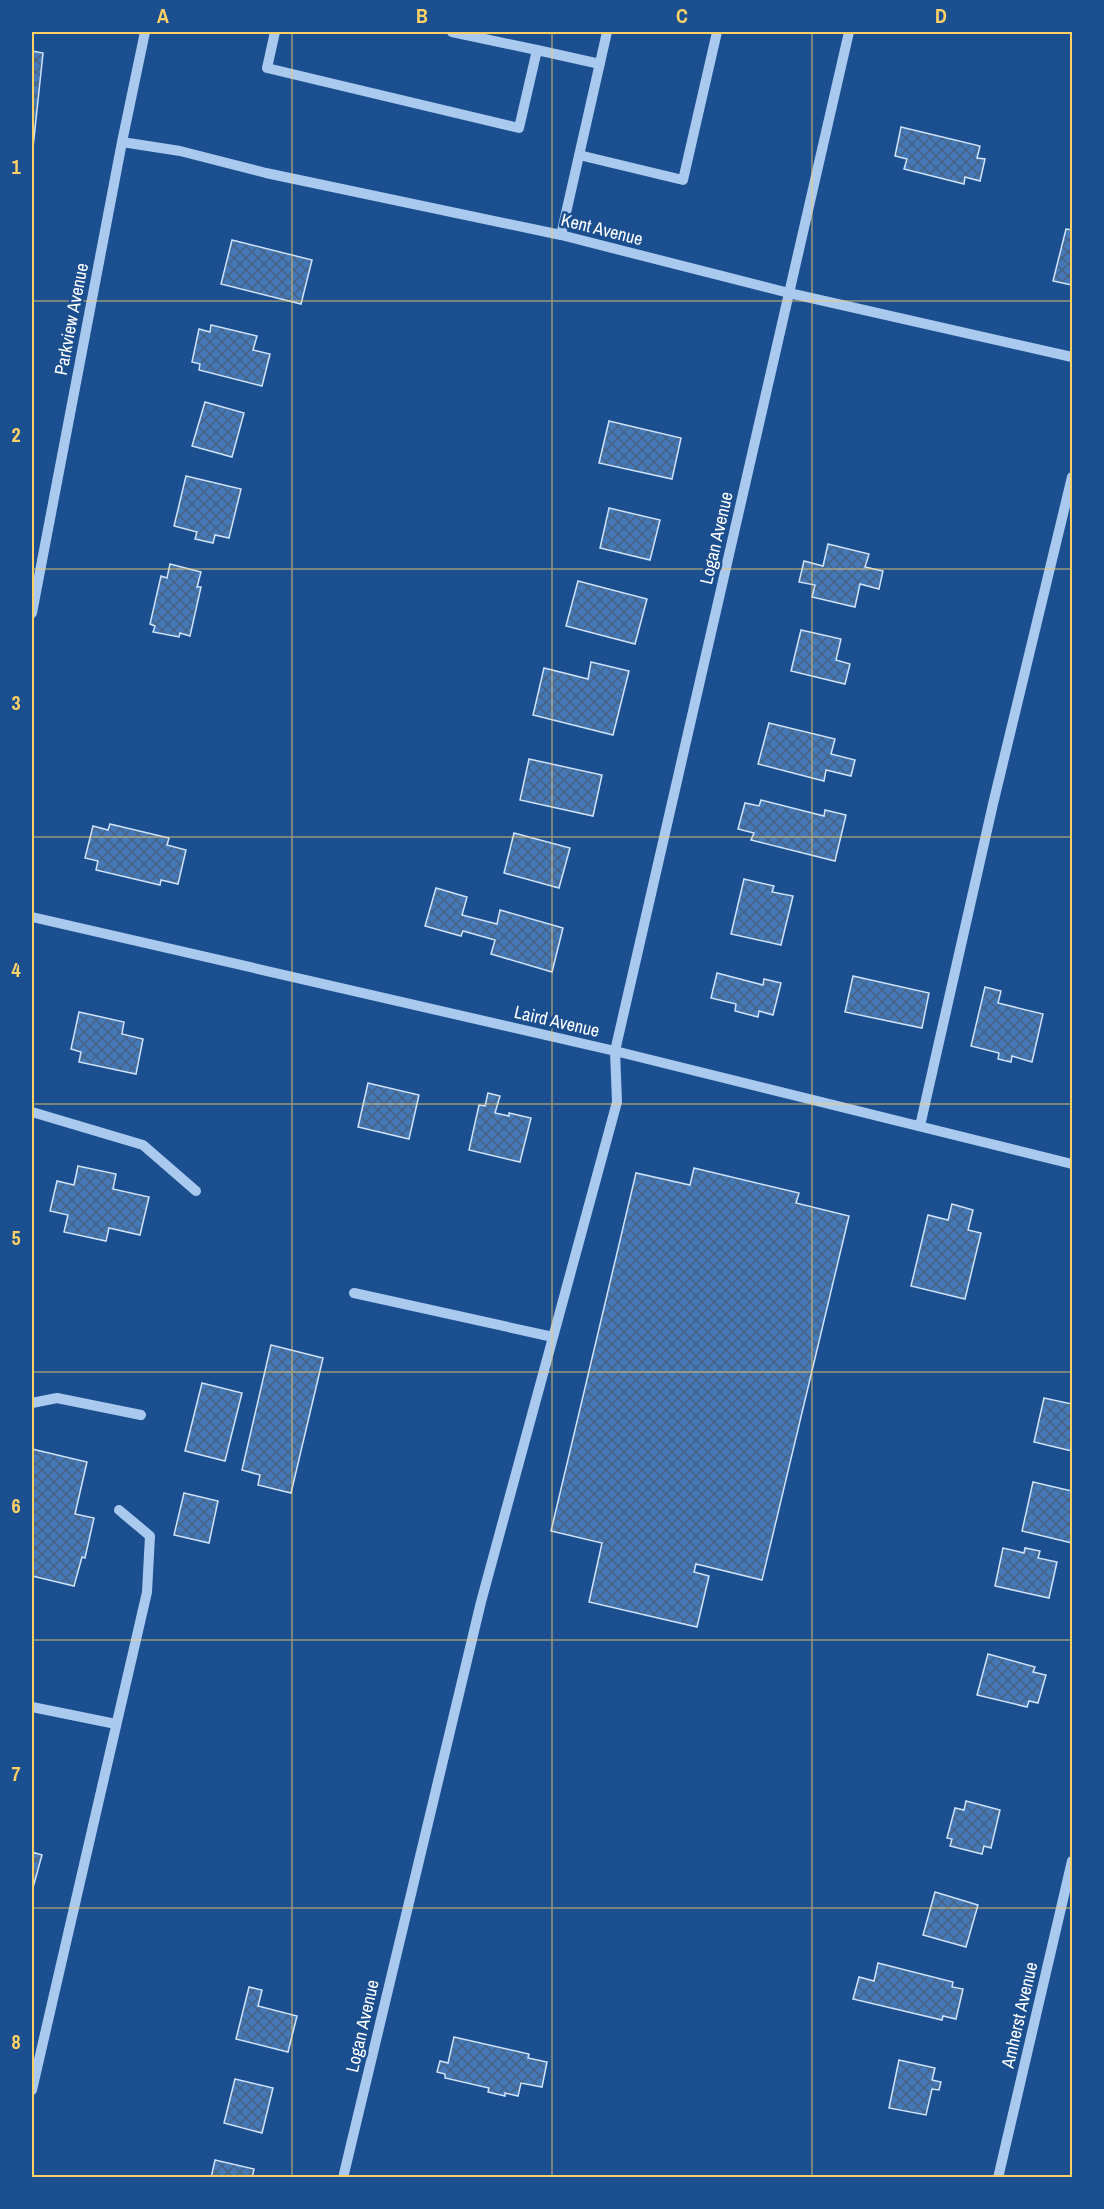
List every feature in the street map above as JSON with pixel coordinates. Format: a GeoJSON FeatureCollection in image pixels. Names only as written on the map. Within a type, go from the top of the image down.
{"type":"FeatureCollection","features":[{"type":"Feature","properties":{"kind":"street","name":"Parkview Avenue"},"geometry":{"type":"LineString","coordinates":[[32,613],[145,32]]}},
{"type":"Feature","properties":{"kind":"street"},"geometry":{"type":"LineString","coordinates":[[275,32],[267,68],[519,128],[537,50]]}},
{"type":"Feature","properties":{"kind":"street"},"geometry":{"type":"LineString","coordinates":[[452,32],[600,64]]}},
{"type":"Feature","properties":{"kind":"street"},"geometry":{"type":"LineString","coordinates":[[561,236],[607,32]]}},
{"type":"Feature","properties":{"kind":"street"},"geometry":{"type":"LineString","coordinates":[[579,155],[683,180],[717,32]]}},
{"type":"Feature","properties":{"kind":"street","name":"Logan Avenue"},"geometry":{"type":"LineString","coordinates":[[343,2178],[481,1602],[617,1102],[615,1051],[849,32]]}},
{"type":"Feature","properties":{"kind":"street","name":"Kent Avenue"},"geometry":{"type":"LineString","coordinates":[[122,142],[180,151],[266,173],[561,236],[789,293],[1072,357]]}},
{"type":"Feature","properties":{"kind":"street"},"geometry":{"type":"LineString","coordinates":[[920,1126],[993,804],[1072,477]]}},
{"type":"Feature","properties":{"kind":"street","name":"Laird Avenue"},"geometry":{"type":"LineString","coordinates":[[32,917],[615,1051],[1072,1164]]}},
{"type":"Feature","properties":{"kind":"street"},"geometry":{"type":"LineString","coordinates":[[32,1112],[143,1145],[196,1191]]}},
{"type":"Feature","properties":{"kind":"street"},"geometry":{"type":"LineString","coordinates":[[354,1293],[553,1337]]}},
{"type":"Feature","properties":{"kind":"street"},"geometry":{"type":"LineString","coordinates":[[32,1403],[57,1398],[141,1415]]}},
{"type":"Feature","properties":{"kind":"street"},"geometry":{"type":"LineString","coordinates":[[32,2090],[147,1592],[150,1536],[119,1510]]}},
{"type":"Feature","properties":{"kind":"street"},"geometry":{"type":"LineString","coordinates":[[32,1707],[116,1724]]}},
{"type":"Feature","properties":{"kind":"street","name":"Amherst Avenue"},"geometry":{"type":"LineString","coordinates":[[998,2178],[1072,1861]]}},
{"type":"Feature","properties":{"kind":"building"},"geometry":{"type":"Polygon","coordinates":[[[32,51],[43,53],[32,157],[32,51]]]}},
{"type":"Feature","properties":{"kind":"building"},"geometry":{"type":"Polygon","coordinates":[[[901,127],[980,146],[977,158],[985,159],[980,181],[965,177],[964,184],[904,169],[907,159],[895,156],[901,127]]]}},
{"type":"Feature","properties":{"kind":"building"},"geometry":{"type":"Polygon","coordinates":[[[1066,229],[1072,230],[1072,285],[1053,281],[1066,229]]]}},
{"type":"Feature","properties":{"kind":"building"},"geometry":{"type":"Polygon","coordinates":[[[232,240],[312,260],[301,304],[221,284],[232,240]]]}},
{"type":"Feature","properties":{"kind":"building"},"geometry":{"type":"Polygon","coordinates":[[[211,325],[257,336],[253,350],[270,354],[262,386],[199,370],[200,364],[192,362],[199,329],[210,332],[211,325]]]}},
{"type":"Feature","properties":{"kind":"building"},"geometry":{"type":"Polygon","coordinates":[[[205,402],[244,413],[232,457],[192,446],[205,402]]]}},
{"type":"Feature","properties":{"kind":"building"},"geometry":{"type":"Polygon","coordinates":[[[609,421],[681,438],[672,479],[599,463],[609,421]]]}},
{"type":"Feature","properties":{"kind":"building"},"geometry":{"type":"Polygon","coordinates":[[[186,476],[241,489],[229,538],[215,535],[213,543],[195,539],[197,532],[174,526],[186,476]]]}},
{"type":"Feature","properties":{"kind":"building"},"geometry":{"type":"Polygon","coordinates":[[[609,508],[660,520],[650,560],[600,548],[609,508]]]}},
{"type":"Feature","properties":{"kind":"building"},"geometry":{"type":"Polygon","coordinates":[[[828,544],[869,554],[865,567],[883,571],[879,589],[860,584],[855,607],[812,597],[815,585],[799,582],[804,561],[823,566],[828,544]]]}},
{"type":"Feature","properties":{"kind":"building"},"geometry":{"type":"Polygon","coordinates":[[[170,564],[201,572],[197,587],[201,587],[190,636],[180,633],[179,637],[153,632],[155,626],[150,624],[161,576],[167,578],[170,564]]]}},
{"type":"Feature","properties":{"kind":"building"},"geometry":{"type":"Polygon","coordinates":[[[578,581],[647,599],[635,644],[566,626],[578,581]]]}},
{"type":"Feature","properties":{"kind":"building"},"geometry":{"type":"Polygon","coordinates":[[[801,630],[841,639],[836,660],[850,664],[845,684],[791,671],[801,630]]]}},
{"type":"Feature","properties":{"kind":"building"},"geometry":{"type":"Polygon","coordinates":[[[591,662],[629,671],[613,735],[533,715],[544,668],[588,679],[591,662]]]}},
{"type":"Feature","properties":{"kind":"building"},"geometry":{"type":"Polygon","coordinates":[[[769,723],[835,739],[831,754],[855,760],[851,776],[826,770],[824,781],[758,764],[769,723]]]}},
{"type":"Feature","properties":{"kind":"building"},"geometry":{"type":"Polygon","coordinates":[[[529,759],[602,775],[593,816],[520,800],[529,759]]]}},
{"type":"Feature","properties":{"kind":"building"},"geometry":{"type":"Polygon","coordinates":[[[761,800],[824,816],[825,810],[846,815],[835,861],[751,840],[754,833],[738,829],[745,803],[759,806],[761,800]]]}},
{"type":"Feature","properties":{"kind":"building"},"geometry":{"type":"Polygon","coordinates":[[[110,824],[169,838],[167,845],[186,850],[178,884],[161,880],[160,885],[96,870],[98,861],[85,858],[93,826],[108,830],[110,824]]]}},
{"type":"Feature","properties":{"kind":"building"},"geometry":{"type":"Polygon","coordinates":[[[514,833],[570,848],[559,888],[504,873],[514,833]]]}},
{"type":"Feature","properties":{"kind":"building"},"geometry":{"type":"Polygon","coordinates":[[[744,879],[774,886],[772,892],[793,896],[781,945],[731,934],[744,879]]]}},
{"type":"Feature","properties":{"kind":"building"},"geometry":{"type":"Polygon","coordinates":[[[436,888],[467,897],[462,915],[497,924],[500,910],[563,928],[552,972],[491,954],[495,940],[463,931],[461,936],[425,926],[436,888]]]}},
{"type":"Feature","properties":{"kind":"building"},"geometry":{"type":"Polygon","coordinates":[[[717,973],[763,985],[764,979],[781,983],[773,1015],[759,1011],[758,1017],[735,1011],[736,1004],[711,998],[717,973]]]}},
{"type":"Feature","properties":{"kind":"building"},"geometry":{"type":"Polygon","coordinates":[[[853,976],[929,993],[922,1028],[845,1012],[853,976]]]}},
{"type":"Feature","properties":{"kind":"building"},"geometry":{"type":"Polygon","coordinates":[[[985,987],[1001,991],[998,1003],[1043,1014],[1032,1062],[1012,1056],[1011,1062],[998,1059],[999,1053],[971,1046],[985,987]]]}},
{"type":"Feature","properties":{"kind":"building"},"geometry":{"type":"Polygon","coordinates":[[[79,1012],[124,1022],[122,1034],[143,1039],[136,1074],[79,1062],[81,1052],[71,1049],[79,1012]]]}},
{"type":"Feature","properties":{"kind":"building"},"geometry":{"type":"Polygon","coordinates":[[[368,1083],[419,1095],[409,1139],[358,1127],[368,1083]]]}},
{"type":"Feature","properties":{"kind":"building"},"geometry":{"type":"Polygon","coordinates":[[[488,1093],[500,1096],[495,1113],[509,1116],[509,1113],[531,1118],[520,1162],[469,1150],[479,1105],[485,1106],[488,1093]]]}},
{"type":"Feature","properties":{"kind":"building"},"geometry":{"type":"Polygon","coordinates":[[[78,1166],[116,1174],[113,1189],[149,1197],[140,1235],[109,1228],[106,1241],[64,1232],[68,1215],[50,1211],[57,1181],[74,1185],[78,1166]]]}},
{"type":"Feature","properties":{"kind":"building"},"geometry":{"type":"Polygon","coordinates":[[[694,1168],[799,1193],[796,1203],[849,1216],[762,1580],[696,1564],[694,1572],[709,1576],[697,1627],[589,1602],[602,1543],[551,1531],[636,1173],[690,1185],[694,1168]]]}},
{"type":"Feature","properties":{"kind":"building"},"geometry":{"type":"Polygon","coordinates":[[[952,1204],[973,1210],[968,1230],[981,1233],[965,1299],[911,1286],[928,1215],[948,1220],[952,1204]]]}},
{"type":"Feature","properties":{"kind":"building"},"geometry":{"type":"Polygon","coordinates":[[[271,1345],[323,1358],[291,1493],[258,1485],[260,1475],[242,1470],[271,1345]]]}},
{"type":"Feature","properties":{"kind":"building"},"geometry":{"type":"Polygon","coordinates":[[[202,1383],[242,1393],[225,1461],[185,1451],[202,1383]]]}},
{"type":"Feature","properties":{"kind":"building"},"geometry":{"type":"Polygon","coordinates":[[[1044,1398],[1072,1404],[1072,1451],[1034,1442],[1044,1398]]]}},
{"type":"Feature","properties":{"kind":"building"},"geometry":{"type":"Polygon","coordinates":[[[32,1449],[87,1462],[75,1514],[94,1518],[85,1558],[82,1557],[74,1586],[32,1576],[32,1449]]]}},
{"type":"Feature","properties":{"kind":"building"},"geometry":{"type":"Polygon","coordinates":[[[1033,1482],[1072,1491],[1072,1543],[1022,1531],[1033,1482]]]}},
{"type":"Feature","properties":{"kind":"building"},"geometry":{"type":"Polygon","coordinates":[[[184,1493],[218,1501],[209,1543],[174,1535],[184,1493]]]}},
{"type":"Feature","properties":{"kind":"building"},"geometry":{"type":"Polygon","coordinates":[[[1003,1548],[1024,1553],[1025,1548],[1040,1551],[1038,1558],[1057,1562],[1049,1598],[995,1586],[1003,1548]]]}},
{"type":"Feature","properties":{"kind":"building"},"geometry":{"type":"Polygon","coordinates":[[[988,1654],[1035,1667],[1033,1672],[1046,1675],[1038,1703],[1029,1701],[1027,1707],[977,1695],[988,1654]]]}},
{"type":"Feature","properties":{"kind":"building"},"geometry":{"type":"Polygon","coordinates":[[[966,1801],[1000,1810],[991,1848],[984,1846],[982,1854],[950,1846],[952,1839],[947,1838],[955,1808],[964,1810],[966,1801]]]}},
{"type":"Feature","properties":{"kind":"building"},"geometry":{"type":"Polygon","coordinates":[[[32,1852],[42,1855],[32,1891],[32,1852]]]}},
{"type":"Feature","properties":{"kind":"building"},"geometry":{"type":"Polygon","coordinates":[[[935,1892],[978,1905],[966,1947],[923,1935],[935,1892]]]}},
{"type":"Feature","properties":{"kind":"building"},"geometry":{"type":"Polygon","coordinates":[[[878,1963],[953,1982],[952,1987],[963,1989],[956,2019],[943,2016],[942,2020],[853,1999],[859,1977],[874,1981],[878,1963]]]}},
{"type":"Feature","properties":{"kind":"building"},"geometry":{"type":"Polygon","coordinates":[[[249,1987],[262,1990],[258,2006],[297,2016],[288,2052],[236,2039],[249,1987]]]}},
{"type":"Feature","properties":{"kind":"building"},"geometry":{"type":"Polygon","coordinates":[[[454,2037],[529,2054],[528,2058],[547,2062],[542,2087],[521,2083],[518,2096],[505,2093],[505,2096],[488,2092],[489,2088],[445,2078],[445,2074],[437,2072],[440,2061],[448,2063],[454,2037]]]}},
{"type":"Feature","properties":{"kind":"building"},"geometry":{"type":"Polygon","coordinates":[[[899,2060],[935,2068],[932,2080],[941,2082],[939,2090],[932,2089],[926,2115],[889,2108],[899,2060]]]}},
{"type":"Feature","properties":{"kind":"building"},"geometry":{"type":"Polygon","coordinates":[[[235,2079],[273,2088],[262,2133],[224,2123],[235,2079]]]}},
{"type":"Feature","properties":{"kind":"building"},"geometry":{"type":"Polygon","coordinates":[[[215,2160],[254,2169],[252,2178],[211,2178],[215,2160]]]}}]}
